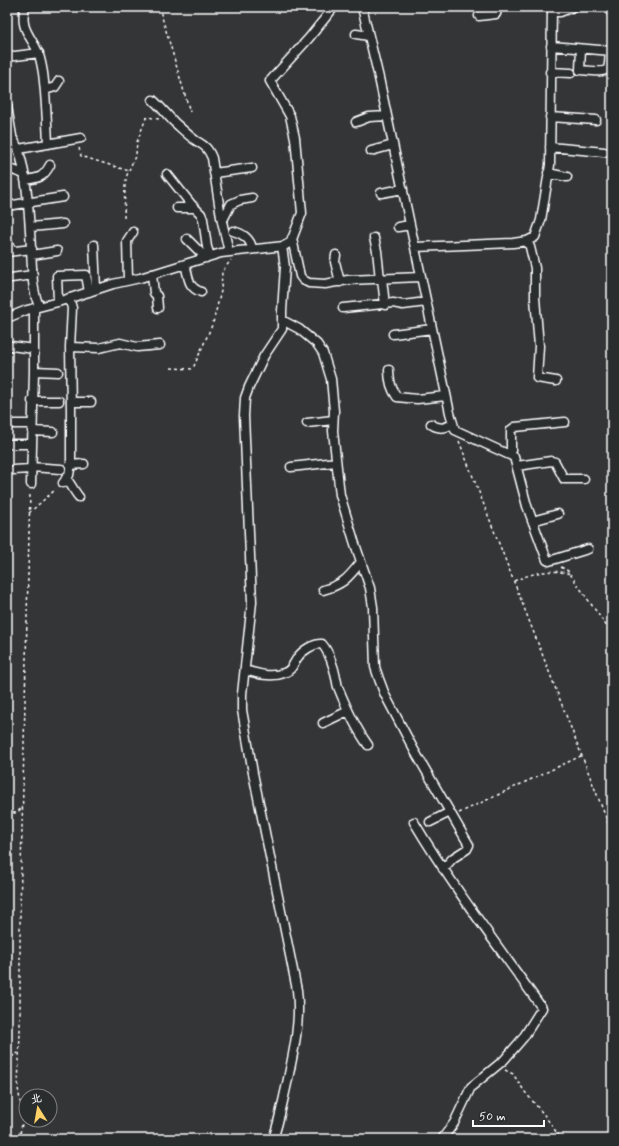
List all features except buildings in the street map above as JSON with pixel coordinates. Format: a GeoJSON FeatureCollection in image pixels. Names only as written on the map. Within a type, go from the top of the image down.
{"type":"FeatureCollection","features":[{"type":"Feature","properties":{"kind":"street"},"geometry":{"type":"LineString","coordinates":[[25,7],[23,13],[24,26],[38,54],[45,90],[48,144]]}},
{"type":"Feature","properties":{"kind":"street"},"geometry":{"type":"LineString","coordinates":[[7,318],[36,307],[58,302],[92,290],[208,257],[232,251],[282,246],[291,242],[302,213],[295,138],[290,116],[270,81],[309,38],[334,7]]}},
{"type":"Feature","properties":{"kind":"street"},"geometry":{"type":"LineString","coordinates":[[362,7],[403,189],[446,396],[454,426]]}},
{"type":"Feature","properties":{"kind":"street"},"geometry":{"type":"LineString","coordinates":[[479,16],[496,14],[498,7]]}},
{"type":"Feature","properties":{"kind":"street"},"geometry":{"type":"LineString","coordinates":[[415,246],[514,243],[527,241],[535,237],[541,220],[548,174],[550,147],[552,9],[560,12],[573,7]]}},
{"type":"Feature","properties":{"kind":"street"},"geometry":{"type":"LineString","coordinates":[[356,34],[369,36]]}},
{"type":"Feature","properties":{"kind":"street"},"geometry":{"type":"LineString","coordinates":[[551,46],[611,51],[606,70],[580,70],[581,49]]}},
{"type":"Feature","properties":{"kind":"street"},"geometry":{"type":"LineString","coordinates":[[7,57],[38,54]]}},
{"type":"Feature","properties":{"kind":"street"},"geometry":{"type":"LineString","coordinates":[[550,72],[571,73]]}},
{"type":"Feature","properties":{"kind":"street"},"geometry":{"type":"LineString","coordinates":[[45,90],[54,87],[59,81]]}},
{"type":"Feature","properties":{"kind":"street"},"geometry":{"type":"LineString","coordinates":[[153,100],[194,139],[202,143],[212,158],[222,222],[232,251]]}},
{"type":"Feature","properties":{"kind":"street"},"geometry":{"type":"LineString","coordinates":[[7,106],[10,134],[19,149],[31,227],[36,307],[32,400],[31,484]]}},
{"type":"Feature","properties":{"kind":"street"},"geometry":{"type":"LineString","coordinates":[[356,122],[370,117],[387,116]]}},
{"type":"Feature","properties":{"kind":"street"},"geometry":{"type":"LineString","coordinates":[[550,117],[596,120]]}},
{"type":"Feature","properties":{"kind":"street"},"geometry":{"type":"LineString","coordinates":[[19,149],[78,139]]}},
{"type":"Feature","properties":{"kind":"street"},"geometry":{"type":"LineString","coordinates":[[371,151],[393,145]]}},
{"type":"Feature","properties":{"kind":"street"},"geometry":{"type":"LineString","coordinates":[[550,147],[604,152]]}},
{"type":"Feature","properties":{"kind":"street"},"geometry":{"type":"LineString","coordinates":[[10,169],[24,177],[39,178],[45,174],[50,165]]}},
{"type":"Feature","properties":{"kind":"street"},"geometry":{"type":"LineString","coordinates":[[214,173],[252,168]]}},
{"type":"Feature","properties":{"kind":"street"},"geometry":{"type":"LineString","coordinates":[[167,174],[203,219],[208,257]]}},
{"type":"Feature","properties":{"kind":"street"},"geometry":{"type":"LineString","coordinates":[[548,174],[567,177]]}},
{"type":"Feature","properties":{"kind":"street"},"geometry":{"type":"LineString","coordinates":[[381,192],[403,189]]}},
{"type":"Feature","properties":{"kind":"street"},"geometry":{"type":"LineString","coordinates":[[7,206],[63,197]]}},
{"type":"Feature","properties":{"kind":"street"},"geometry":{"type":"LineString","coordinates":[[222,222],[231,204],[240,200],[252,198]]}},
{"type":"Feature","properties":{"kind":"street"},"geometry":{"type":"LineString","coordinates":[[177,208],[194,208]]}},
{"type":"Feature","properties":{"kind":"street"},"geometry":{"type":"LineString","coordinates":[[31,227],[63,224]]}},
{"type":"Feature","properties":{"kind":"street"},"geometry":{"type":"LineString","coordinates":[[398,226],[410,225]]}},
{"type":"Feature","properties":{"kind":"street"},"geometry":{"type":"LineString","coordinates":[[233,231],[238,232],[248,239],[252,243],[252,249]]}},
{"type":"Feature","properties":{"kind":"street"},"geometry":{"type":"LineString","coordinates":[[128,280],[128,240],[133,232]]}},
{"type":"Feature","properties":{"kind":"street"},"geometry":{"type":"LineString","coordinates":[[292,238],[300,276],[303,280],[316,284],[421,277]]}},
{"type":"Feature","properties":{"kind":"street"},"geometry":{"type":"LineString","coordinates":[[374,238],[385,305]]}},
{"type":"Feature","properties":{"kind":"street"},"geometry":{"type":"LineString","coordinates":[[187,239],[208,257]]}},
{"type":"Feature","properties":{"kind":"street"},"geometry":{"type":"LineString","coordinates":[[527,241],[535,268],[535,298],[539,346],[537,378],[556,382]]}},
{"type":"Feature","properties":{"kind":"street"},"geometry":{"type":"LineString","coordinates":[[7,242],[10,251],[57,251]]}},
{"type":"Feature","properties":{"kind":"street"},"geometry":{"type":"LineString","coordinates":[[92,290],[94,245]]}},
{"type":"Feature","properties":{"kind":"street"},"geometry":{"type":"LineString","coordinates":[[273,1139],[281,1115],[294,1053],[298,1026],[299,1003],[253,774],[242,710],[242,694],[252,602],[244,416],[245,398],[249,387],[264,356],[282,329],[285,267],[282,246]]}},
{"type":"Feature","properties":{"kind":"street"},"geometry":{"type":"LineString","coordinates":[[336,255],[335,262],[340,282]]}},
{"type":"Feature","properties":{"kind":"street"},"geometry":{"type":"LineString","coordinates":[[185,264],[190,286],[201,292]]}},
{"type":"Feature","properties":{"kind":"street"},"geometry":{"type":"LineString","coordinates":[[152,274],[154,293],[157,296],[158,308]]}},
{"type":"Feature","properties":{"kind":"street"},"geometry":{"type":"LineString","coordinates":[[11,278],[33,275]]}},
{"type":"Feature","properties":{"kind":"street"},"geometry":{"type":"LineString","coordinates":[[58,302],[57,276],[86,275],[92,290]]}},
{"type":"Feature","properties":{"kind":"street"},"geometry":{"type":"LineString","coordinates":[[70,298],[72,308],[70,346],[70,465],[69,475],[65,480],[73,486],[79,497]]}},
{"type":"Feature","properties":{"kind":"street"},"geometry":{"type":"LineString","coordinates":[[343,308],[426,302]]}},
{"type":"Feature","properties":{"kind":"street"},"geometry":{"type":"LineString","coordinates":[[282,320],[299,329],[312,339],[323,353],[331,379],[333,431],[340,495],[370,588],[373,607],[375,666],[379,679],[395,715],[470,845],[467,849],[453,858],[444,869]]}},
{"type":"Feature","properties":{"kind":"street"},"geometry":{"type":"LineString","coordinates":[[393,334],[432,329]]}},
{"type":"Feature","properties":{"kind":"street"},"geometry":{"type":"LineString","coordinates":[[70,346],[99,348],[120,343],[137,347],[160,345]]}},
{"type":"Feature","properties":{"kind":"street"},"geometry":{"type":"LineString","coordinates":[[12,346],[34,349]]}},
{"type":"Feature","properties":{"kind":"street"},"geometry":{"type":"LineString","coordinates":[[389,370],[389,380],[397,397],[417,399],[446,396]]}},
{"type":"Feature","properties":{"kind":"street"},"geometry":{"type":"LineString","coordinates":[[34,371],[58,372]]}},
{"type":"Feature","properties":{"kind":"street"},"geometry":{"type":"LineString","coordinates":[[32,400],[59,401]]}},
{"type":"Feature","properties":{"kind":"street"},"geometry":{"type":"LineString","coordinates":[[71,402],[91,402]]}},
{"type":"Feature","properties":{"kind":"street"},"geometry":{"type":"LineString","coordinates":[[307,423],[333,420]]}},
{"type":"Feature","properties":{"kind":"street"},"geometry":{"type":"LineString","coordinates":[[511,455],[511,430],[515,428],[565,422]]}},
{"type":"Feature","properties":{"kind":"street"},"geometry":{"type":"LineString","coordinates":[[10,424],[53,432]]}},
{"type":"Feature","properties":{"kind":"street"},"geometry":{"type":"LineString","coordinates":[[431,424],[442,428],[454,426],[514,457],[524,497],[547,560],[549,561],[588,549]]}},
{"type":"Feature","properties":{"kind":"street"},"geometry":{"type":"LineString","coordinates":[[7,444],[31,444]]}},
{"type":"Feature","properties":{"kind":"street"},"geometry":{"type":"LineString","coordinates":[[517,466],[551,461],[555,462],[564,479],[584,479]]}},
{"type":"Feature","properties":{"kind":"street"},"geometry":{"type":"LineString","coordinates":[[291,467],[336,462]]}},
{"type":"Feature","properties":{"kind":"street"},"geometry":{"type":"LineString","coordinates":[[70,465],[84,464]]}},
{"type":"Feature","properties":{"kind":"street"},"geometry":{"type":"LineString","coordinates":[[13,470],[31,468],[61,469]]}},
{"type":"Feature","properties":{"kind":"street"},"geometry":{"type":"LineString","coordinates":[[532,520],[558,514]]}},
{"type":"Feature","properties":{"kind":"street"},"geometry":{"type":"LineString","coordinates":[[323,590],[337,586],[343,582],[361,562]]}},
{"type":"Feature","properties":{"kind":"street"},"geometry":{"type":"LineString","coordinates":[[245,670],[262,676],[284,673],[289,671],[304,651],[314,645],[322,644],[330,661],[336,677],[337,686],[348,711],[358,731],[368,745]]}},
{"type":"Feature","properties":{"kind":"street"},"geometry":{"type":"LineString","coordinates":[[323,723],[348,711]]}},
{"type":"Feature","properties":{"kind":"street"},"geometry":{"type":"LineString","coordinates":[[430,822],[451,814]]}},
{"type":"Feature","properties":{"kind":"street"},"geometry":{"type":"LineString","coordinates":[[414,822],[477,918],[542,1008],[523,1038],[499,1064],[471,1087],[454,1123],[442,1139]]}},
{"type":"Feature","properties":{"kind":"path"},"geometry":{"type":"LineString","coordinates":[[159,7],[190,112]]}},
{"type":"Feature","properties":{"kind":"path"},"geometry":{"type":"LineString","coordinates":[[124,218],[125,186],[136,154],[137,142],[146,118],[177,124]]}},
{"type":"Feature","properties":{"kind":"path"},"geometry":{"type":"LineString","coordinates":[[78,139],[81,156],[129,171]]}},
{"type":"Feature","properties":{"kind":"path"},"geometry":{"type":"LineString","coordinates":[[172,368],[192,369],[194,366],[213,323],[220,291],[222,272],[231,261],[232,251]]}},
{"type":"Feature","properties":{"kind":"path"},"geometry":{"type":"LineString","coordinates":[[454,426],[467,464],[612,833]]}},
{"type":"Feature","properties":{"kind":"path"},"geometry":{"type":"LineString","coordinates":[[29,513],[65,480]]}},
{"type":"Feature","properties":{"kind":"path"},"geometry":{"type":"LineString","coordinates":[[19,1139],[23,1119],[18,1088],[18,1053],[22,808],[31,484]]}},
{"type":"Feature","properties":{"kind":"path"},"geometry":{"type":"LineString","coordinates":[[549,561],[563,568],[570,574],[612,634]]}},
{"type":"Feature","properties":{"kind":"path"},"geometry":{"type":"LineString","coordinates":[[514,581],[542,571],[555,571],[570,574]]}},
{"type":"Feature","properties":{"kind":"path"},"geometry":{"type":"LineString","coordinates":[[451,814],[582,756]]}},
{"type":"Feature","properties":{"kind":"path"},"geometry":{"type":"LineString","coordinates":[[7,812],[16,813],[22,808]]}},
{"type":"Feature","properties":{"kind":"path"},"geometry":{"type":"LineString","coordinates":[[7,1051],[13,1056]]}},
{"type":"Feature","properties":{"kind":"path"},"geometry":{"type":"LineString","coordinates":[[7,1057],[18,1053]]}},
{"type":"Feature","properties":{"kind":"path"},"geometry":{"type":"LineString","coordinates":[[499,1064],[513,1074],[525,1092],[546,1116],[561,1139]]}}]}
